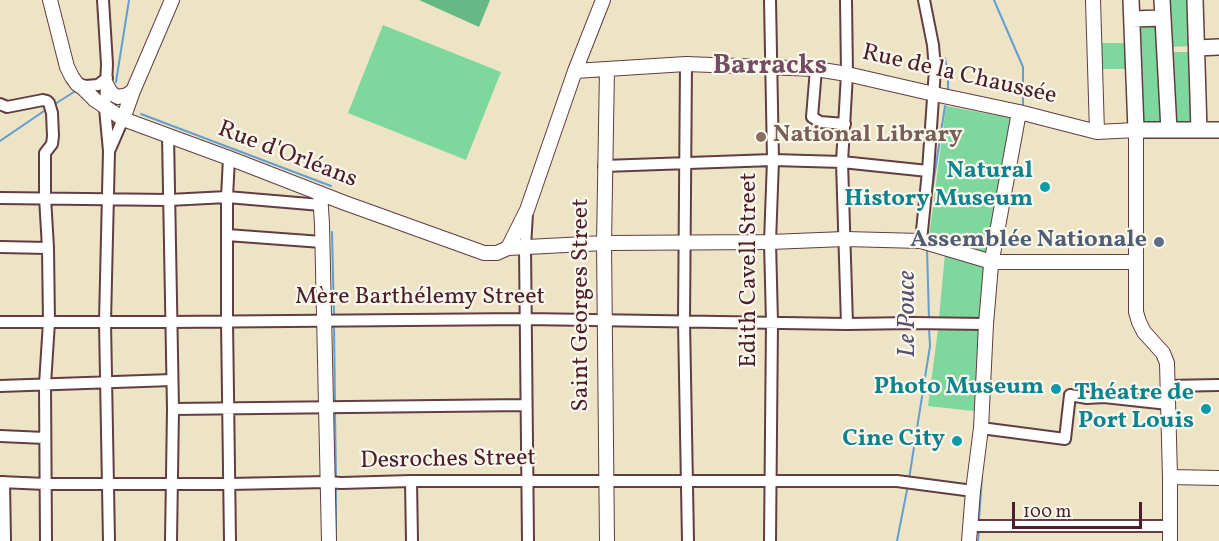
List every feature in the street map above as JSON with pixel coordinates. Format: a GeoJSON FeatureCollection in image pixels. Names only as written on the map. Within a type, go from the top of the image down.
{"type":"FeatureCollection","features":[{"type":"Feature","properties":{"kind":"main road"},"geometry":{"type":"LineString","coordinates":[[1131,0],[1136,130],[1219,130]]}},
{"type":"Feature","properties":{"kind":"main road"},"geometry":{"type":"LineString","coordinates":[[1162,0],[1169,130]]}},
{"type":"Feature","properties":{"kind":"main road"},"geometry":{"type":"LineString","coordinates":[[1195,0],[1199,130]]}},
{"type":"Feature","properties":{"kind":"main road"},"geometry":{"type":"LineString","coordinates":[[1132,19],[1163,18]]}},
{"type":"Feature","properties":{"kind":"main road"},"geometry":{"type":"LineString","coordinates":[[1197,48],[1219,47]]}},
{"type":"Feature","properties":{"kind":"street","name":"Rue d'Orléans"},"geometry":{"type":"LineString","coordinates":[[50,0],[68,67],[77,84],[105,108],[123,119],[230,158],[320,199],[341,202],[484,253],[497,253],[508,248],[604,243],[845,239],[921,242],[992,261],[1136,262]]}},
{"type":"Feature","properties":{"kind":"street"},"geometry":{"type":"LineString","coordinates":[[103,0],[106,44],[105,108],[109,151],[105,322],[109,541]]}},
{"type":"Feature","properties":{"kind":"street"},"geometry":{"type":"LineString","coordinates":[[109,151],[172,0]]}},
{"type":"Feature","properties":{"kind":"street"},"geometry":{"type":"LineString","coordinates":[[508,248],[528,210],[575,71],[603,0]]}},
{"type":"Feature","properties":{"kind":"street","name":"Edith Cavell Street"},"geometry":{"type":"LineString","coordinates":[[770,0],[773,160],[770,242],[772,322],[770,541]]}},
{"type":"Feature","properties":{"kind":"street"},"geometry":{"type":"LineString","coordinates":[[846,0],[847,74],[842,162],[847,324]]}},
{"type":"Feature","properties":{"kind":"street"},"geometry":{"type":"LineString","coordinates":[[921,242],[935,69],[933,45],[924,0]]}},
{"type":"Feature","properties":{"kind":"street"},"geometry":{"type":"LineString","coordinates":[[1093,0],[1097,132]]}},
{"type":"Feature","properties":{"kind":"street"},"geometry":{"type":"LineString","coordinates":[[686,64],[684,321],[688,541]]}},
{"type":"Feature","properties":{"kind":"street","name":"Rue de la Chaussée"},"geometry":{"type":"LineString","coordinates":[[575,71],[686,64],[816,69],[1022,113],[1097,132],[1136,130]]}},
{"type":"Feature","properties":{"kind":"street","name":"Saint Georges Street"},"geometry":{"type":"LineString","coordinates":[[607,69],[604,166],[607,541]]}},
{"type":"Feature","properties":{"kind":"street"},"geometry":{"type":"LineString","coordinates":[[816,69],[812,117],[820,122],[845,124]]}},
{"type":"Feature","properties":{"kind":"street"},"geometry":{"type":"LineString","coordinates":[[77,84],[98,85],[106,81]]}},
{"type":"Feature","properties":{"kind":"street"},"geometry":{"type":"LineString","coordinates":[[106,81],[111,93],[118,97],[133,91]]}},
{"type":"Feature","properties":{"kind":"street"},"geometry":{"type":"LineString","coordinates":[[0,104],[7,107],[47,101],[53,136],[52,144],[45,153],[49,322],[45,384],[46,541]]}},
{"type":"Feature","properties":{"kind":"street"},"geometry":{"type":"LineString","coordinates":[[969,541],[973,491],[984,428],[986,324],[992,261],[1022,113]]}},
{"type":"Feature","properties":{"kind":"street"},"geometry":{"type":"LineString","coordinates":[[1136,130],[1136,312],[1144,332],[1163,352],[1167,363],[1170,541]]}},
{"type":"Feature","properties":{"kind":"street"},"geometry":{"type":"LineString","coordinates":[[168,135],[173,410],[171,541]]}},
{"type":"Feature","properties":{"kind":"street"},"geometry":{"type":"LineString","coordinates":[[230,158],[227,196],[230,541]]}},
{"type":"Feature","properties":{"kind":"street"},"geometry":{"type":"LineString","coordinates":[[604,166],[773,160],[842,162],[928,171]]}},
{"type":"Feature","properties":{"kind":"street"},"geometry":{"type":"LineString","coordinates":[[0,198],[169,200],[227,196],[320,199],[324,321],[332,407],[334,482],[329,541]]}},
{"type":"Feature","properties":{"kind":"street"},"geometry":{"type":"LineString","coordinates":[[322,224],[323,215],[329,207],[341,202]]}},
{"type":"Feature","properties":{"kind":"street"},"geometry":{"type":"LineString","coordinates":[[528,210],[525,247],[528,541]]}},
{"type":"Feature","properties":{"kind":"street"},"geometry":{"type":"LineString","coordinates":[[227,235],[322,242]]}},
{"type":"Feature","properties":{"kind":"street"},"geometry":{"type":"LineString","coordinates":[[0,247],[48,248]]}},
{"type":"Feature","properties":{"kind":"street","name":"Mère Barthélemy Street"},"geometry":{"type":"LineString","coordinates":[[0,322],[526,320],[986,324]]}},
{"type":"Feature","properties":{"kind":"street"},"geometry":{"type":"LineString","coordinates":[[0,386],[172,380]]}},
{"type":"Feature","properties":{"kind":"street"},"geometry":{"type":"LineString","coordinates":[[1168,386],[1219,385]]}},
{"type":"Feature","properties":{"kind":"street"},"geometry":{"type":"LineString","coordinates":[[984,428],[1065,439],[1070,395],[1168,404]]}},
{"type":"Feature","properties":{"kind":"street"},"geometry":{"type":"LineString","coordinates":[[173,410],[526,405]]}},
{"type":"Feature","properties":{"kind":"street"},"geometry":{"type":"LineString","coordinates":[[0,436],[45,438]]}},
{"type":"Feature","properties":{"kind":"street"},"geometry":{"type":"LineString","coordinates":[[1170,477],[1219,478]]}},
{"type":"Feature","properties":{"kind":"street","name":"Desroches Street"},"geometry":{"type":"LineString","coordinates":[[2,482],[229,484],[606,480],[897,482],[973,491]]}},
{"type":"Feature","properties":{"kind":"street"},"geometry":{"type":"LineString","coordinates":[[411,481],[412,541]]}},
{"type":"Feature","properties":{"kind":"street"},"geometry":{"type":"LineString","coordinates":[[2,482],[5,541]]}},
{"type":"Feature","properties":{"kind":"street"},"geometry":{"type":"LineString","coordinates":[[970,526],[1171,526]]}},
{"type":"Feature","properties":{"kind":"green space"},"geometry":{"type":"Polygon","coordinates":[[[419,0],[490,0],[479,27],[419,0]]]}},
{"type":"Feature","properties":{"kind":"green space"},"geometry":{"type":"Polygon","coordinates":[[[1165,0],[1193,0],[1196,46],[1167,47],[1165,0]]]}},
{"type":"Feature","properties":{"kind":"green space"},"geometry":{"type":"Polygon","coordinates":[[[1160,21],[1167,126],[1139,127],[1135,22],[1160,21]]]}},
{"type":"Feature","properties":{"kind":"green space"},"geometry":{"type":"Polygon","coordinates":[[[383,25],[501,72],[466,160],[348,113],[383,25]]]}},
{"type":"Feature","properties":{"kind":"green space"},"geometry":{"type":"Polygon","coordinates":[[[1101,43],[1126,43],[1126,69],[1101,69],[1101,43]]]}},
{"type":"Feature","properties":{"kind":"green space"},"geometry":{"type":"Polygon","coordinates":[[[1168,52],[1195,52],[1195,124],[1172,126],[1168,52]]]}},
{"type":"Feature","properties":{"kind":"green space"},"geometry":{"type":"Polygon","coordinates":[[[946,106],[1011,118],[989,255],[929,237],[946,106]]]}},
{"type":"Feature","properties":{"kind":"green space"},"geometry":{"type":"Polygon","coordinates":[[[945,253],[987,265],[981,320],[939,318],[945,253]]]}},
{"type":"Feature","properties":{"kind":"green space"},"geometry":{"type":"Polygon","coordinates":[[[980,328],[974,411],[928,406],[938,329],[980,328]]]}},
{"type":"Feature","properties":{"kind":"waterway"},"geometry":{"type":"LineString","coordinates":[[116,82],[129,0]]}},
{"type":"Feature","properties":{"kind":"waterway"},"geometry":{"type":"LineString","coordinates":[[994,0],[1023,67],[1023,108]]}},
{"type":"Feature","properties":{"kind":"waterway","name":"Le Pouce"},"geometry":{"type":"LineString","coordinates":[[945,58],[948,89]]}},
{"type":"Feature","properties":{"kind":"waterway"},"geometry":{"type":"LineString","coordinates":[[55,104],[77,90]]}},
{"type":"Feature","properties":{"kind":"waterway","name":"Le Pouce"},"geometry":{"type":"LineString","coordinates":[[929,211],[945,106]]}},
{"type":"Feature","properties":{"kind":"waterway"},"geometry":{"type":"LineString","coordinates":[[0,141],[47,109]]}},
{"type":"Feature","properties":{"kind":"waterway"},"geometry":{"type":"LineString","coordinates":[[141,114],[331,186]]}},
{"type":"Feature","properties":{"kind":"waterway","name":"Le Pouce"},"geometry":{"type":"LineString","coordinates":[[927,238],[929,217]]}},
{"type":"Feature","properties":{"kind":"waterway"},"geometry":{"type":"LineString","coordinates":[[332,232],[334,316]]}},
{"type":"Feature","properties":{"kind":"waterway","name":"Le Pouce"},"geometry":{"type":"LineString","coordinates":[[927,248],[929,319]]}},
{"type":"Feature","properties":{"kind":"waterway"},"geometry":{"type":"LineString","coordinates":[[334,325],[335,403]]}},
{"type":"Feature","properties":{"kind":"waterway","name":"Le Pouce"},"geometry":{"type":"LineString","coordinates":[[909,479],[930,346],[929,328]]}},
{"type":"Feature","properties":{"kind":"waterway"},"geometry":{"type":"LineString","coordinates":[[335,412],[336,478]]}},
{"type":"Feature","properties":{"kind":"waterway"},"geometry":{"type":"LineString","coordinates":[[979,521],[982,476]]}},
{"type":"Feature","properties":{"kind":"waterway"},"geometry":{"type":"LineString","coordinates":[[897,541],[908,485]]}},
{"type":"Feature","properties":{"kind":"waterway"},"geometry":{"type":"LineString","coordinates":[[336,487],[336,541]]}},
{"type":"Feature","properties":{"kind":"waterway"},"geometry":{"type":"LineString","coordinates":[[978,541],[979,531]]}},
{"type":"Feature","properties":{"kind":"place","name":"National Library"},"geometry":{"type":"Point","coordinates":[761,137]}},
{"type":"Feature","properties":{"kind":"place","name":"Natural History Museum"},"geometry":{"type":"Point","coordinates":[1045,187]}},
{"type":"Feature","properties":{"kind":"place","name":"Assemblée Nationale"},"geometry":{"type":"Point","coordinates":[1159,242]}},
{"type":"Feature","properties":{"kind":"place","name":"Photo Museum"},"geometry":{"type":"Point","coordinates":[1056,389]}},
{"type":"Feature","properties":{"kind":"place","name":"Théatre de Port Louis"},"geometry":{"type":"Point","coordinates":[1206,409]}},
{"type":"Feature","properties":{"kind":"place","name":"Cine City"},"geometry":{"type":"Point","coordinates":[957,441]}},
{"type":"Feature","properties":{"kind":"district","name":"Barracks"},"geometry":{"type":"Point","coordinates":[770,68]}}]}
